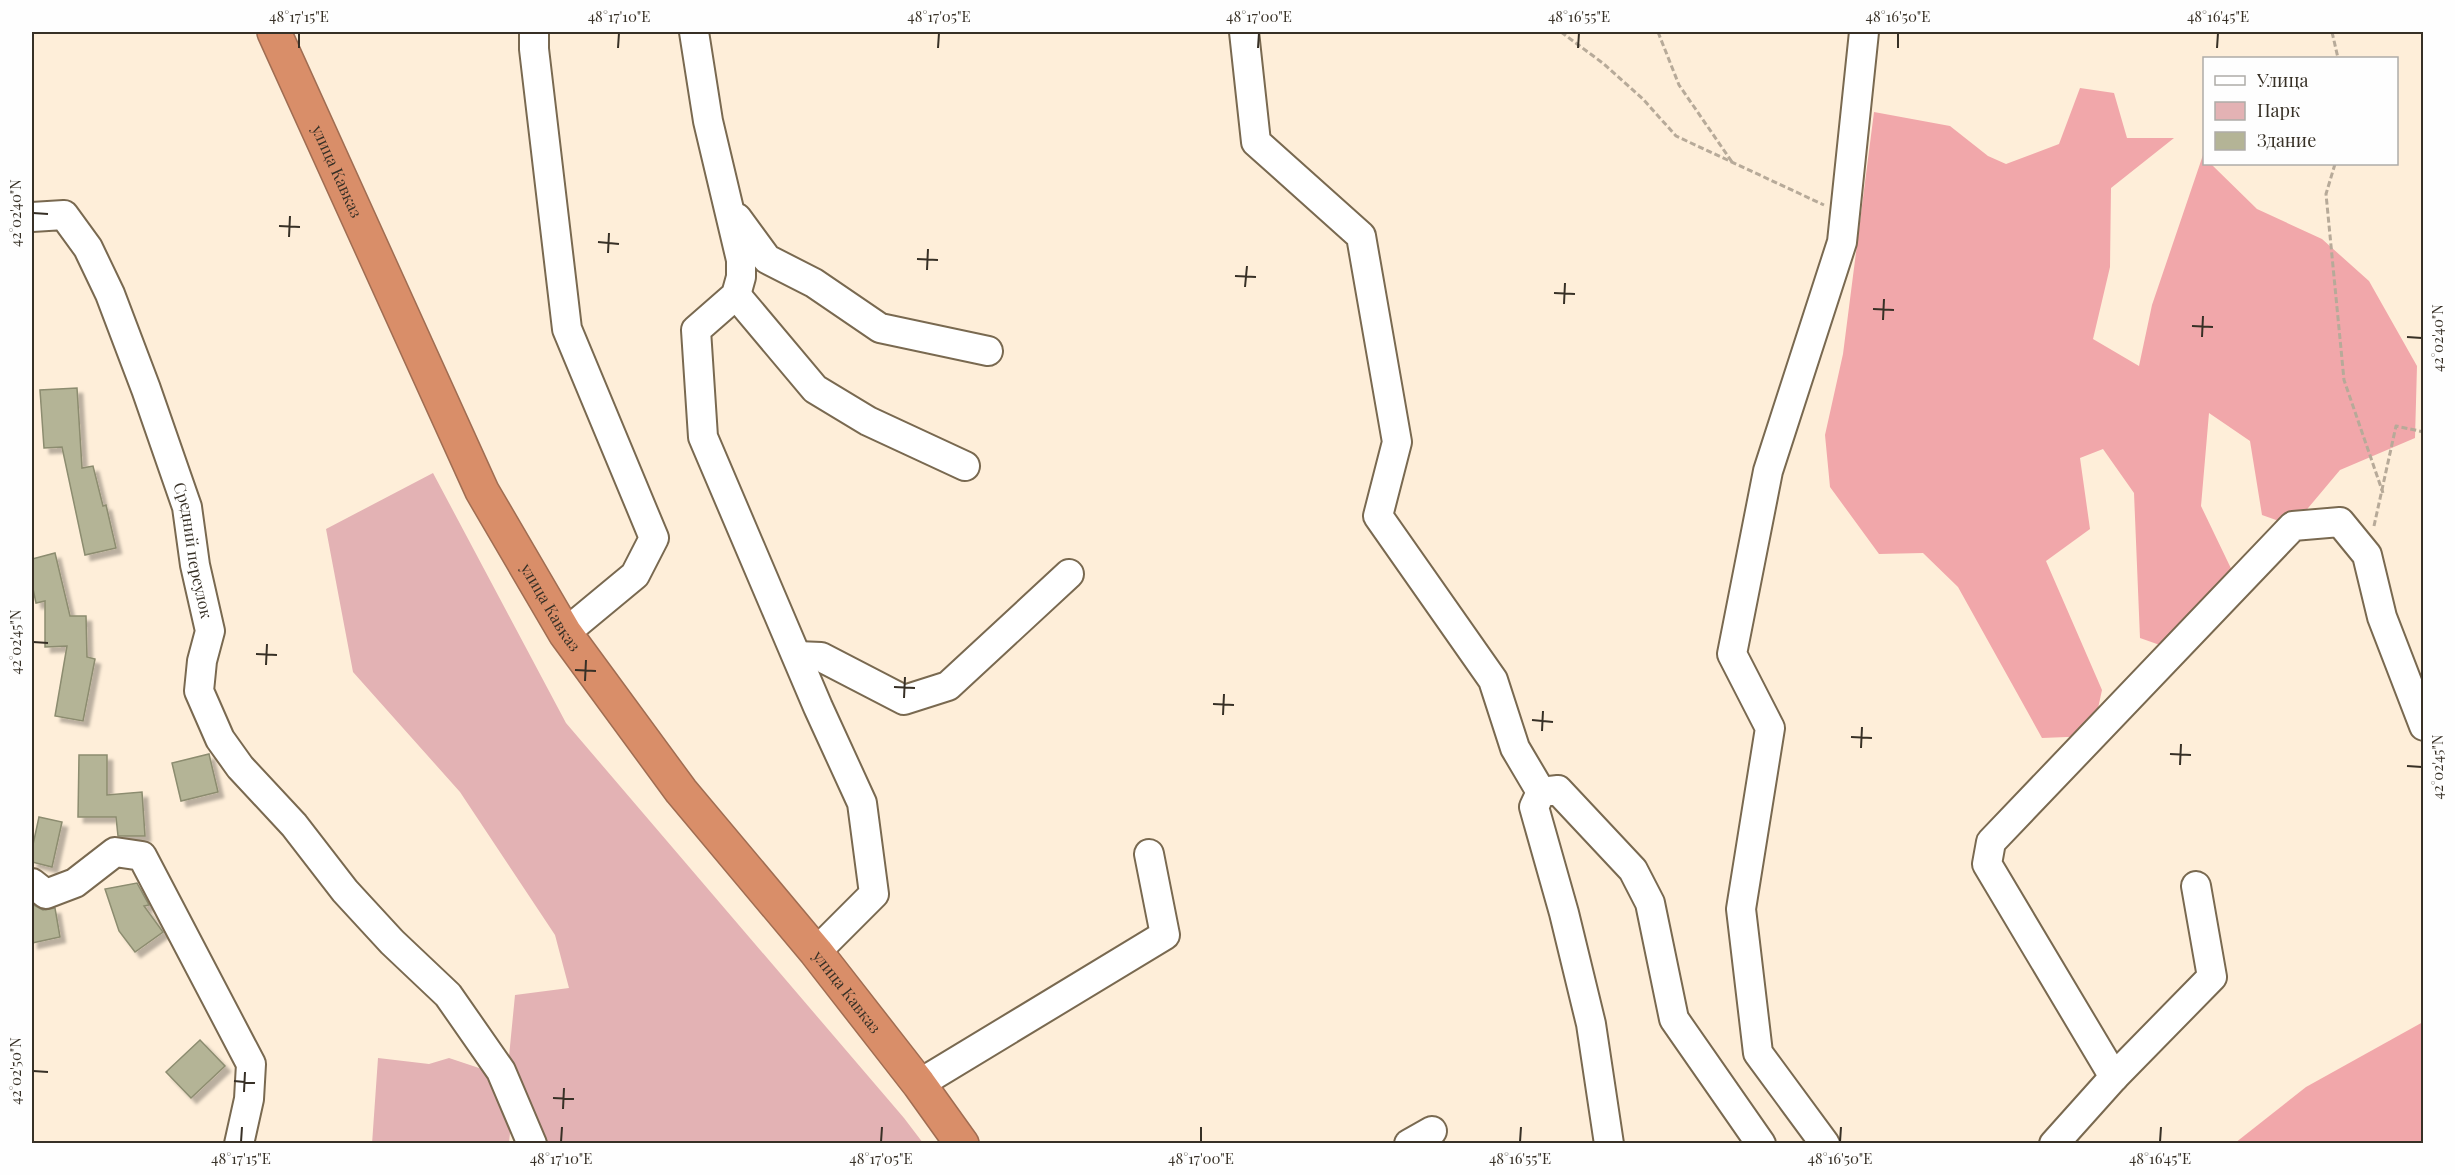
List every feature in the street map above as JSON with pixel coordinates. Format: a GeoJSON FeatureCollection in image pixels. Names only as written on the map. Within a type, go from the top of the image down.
{"type":"FeatureCollection","features":[{"type":"Feature","properties":{"kind":"highway","name":"улица Кавказ"},"geometry":{"type":"LineString","coordinates":[[274,32],[482,491],[565,633],[681,791],[816,952],[962,1143]]}},
{"type":"Feature","properties":{"kind":"street"},"geometry":{"type":"LineString","coordinates":[[534,32],[534,49],[567,329],[654,538],[635,575],[565,633]]}},
{"type":"Feature","properties":{"kind":"street"},"geometry":{"type":"LineString","coordinates":[[694,32],[708,121],[741,260],[741,277],[736,295],[696,330],[703,437],[862,803],[874,894],[816,952]]}},
{"type":"Feature","properties":{"kind":"street"},"geometry":{"type":"LineString","coordinates":[[1244,32],[1256,142],[1360,236],[1397,442],[1378,516],[1493,680],[1515,748],[1541,792]]}},
{"type":"Feature","properties":{"kind":"street"},"geometry":{"type":"LineString","coordinates":[[1825,1143],[1758,1053],[1741,909],[1770,728],[1732,654],[1768,471],[1842,242],[1864,32]]}},
{"type":"Feature","properties":{"kind":"street"},"geometry":{"type":"LineString","coordinates":[[728,206],[767,259],[814,283],[880,328],[988,351]]}},
{"type":"Feature","properties":{"kind":"street","name":"Средний переулок"},"geometry":{"type":"LineString","coordinates":[[32,217],[64,215],[88,248],[110,294],[146,389],[187,507],[195,565],[210,631],[202,662],[199,691],[220,739],[240,767],[294,825],[345,891],[392,942],[448,995],[501,1071],[532,1143]]}},
{"type":"Feature","properties":{"kind":"street"},"geometry":{"type":"LineString","coordinates":[[736,295],[815,389],[868,422],[965,466]]}},
{"type":"Feature","properties":{"kind":"street"},"geometry":{"type":"LineString","coordinates":[[2114,1077],[1987,864],[1991,842],[2293,526],[2340,522],[2367,555],[2382,617],[2424,726]]}},
{"type":"Feature","properties":{"kind":"street"},"geometry":{"type":"LineString","coordinates":[[797,657],[821,657],[904,699],[948,686],[1069,574]]}},
{"type":"Feature","properties":{"kind":"street"},"geometry":{"type":"LineString","coordinates":[[1541,792],[1558,790],[1633,870],[1650,903],[1674,1019],[1761,1143]]}},
{"type":"Feature","properties":{"kind":"street"},"geometry":{"type":"LineString","coordinates":[[1541,792],[1534,807],[1564,913],[1591,1024],[1609,1143]]}},
{"type":"Feature","properties":{"kind":"street"},"geometry":{"type":"LineString","coordinates":[[32,883],[46,894],[75,883],[115,852],[142,856],[251,1064],[249,1099],[239,1143]]}},
{"type":"Feature","properties":{"kind":"street"},"geometry":{"type":"LineString","coordinates":[[919,1084],[1165,935],[1149,854]]}},
{"type":"Feature","properties":{"kind":"street"},"geometry":{"type":"LineString","coordinates":[[2054,1143],[2114,1077],[2212,977],[2196,886]]}},
{"type":"Feature","properties":{"kind":"path"},"geometry":{"type":"LineString","coordinates":[[1561,32],[1604,64],[1643,99],[1676,136],[1845,215]]}},
{"type":"Feature","properties":{"kind":"path"},"geometry":{"type":"LineString","coordinates":[[1658,32],[1679,85],[1733,164]]}},
{"type":"Feature","properties":{"kind":"path"},"geometry":{"type":"LineString","coordinates":[[2332,32],[2338,57]]}},
{"type":"Feature","properties":{"kind":"path"},"geometry":{"type":"LineString","coordinates":[[2335,165],[2326,194],[2344,381],[2383,494]]}},
{"type":"Feature","properties":{"kind":"path"},"geometry":{"type":"LineString","coordinates":[[2367,555],[2383,494],[2396,426],[2424,432]]}},
{"type":"Feature","properties":{"kind":"green space"},"geometry":{"type":"Polygon","coordinates":[[[433,473],[566,723],[923,1143],[542,1143],[507,1077],[515,995],[569,988],[555,935],[460,792],[353,672],[326,529],[433,473]]]}},
{"type":"Feature","properties":{"kind":"green space"},"geometry":{"type":"Polygon","coordinates":[[[378,1058],[429,1064],[449,1058],[491,1072],[511,1123],[509,1143],[372,1144],[378,1058]]]}},
{"type":"Feature","properties":{"kind":"shaded area"},"geometry":{"type":"Polygon","coordinates":[[[2080,88],[2114,93],[2127,138],[2174,138],[2111,188],[2110,267],[2093,339],[2139,366],[2152,305],[2203,155],[2203,165],[2212,165],[2257,209],[2322,239],[2369,281],[2417,366],[2415,438],[2340,470],[2293,526],[2262,515],[2250,441],[2209,413],[2201,506],[2238,583],[2174,650],[2140,638],[2134,493],[2103,449],[2080,458],[2090,529],[2046,561],[2102,690],[2092,736],[2042,738],[1958,587],[1923,553],[1879,554],[1830,487],[1825,435],[1843,354],[1874,112],[1950,126],[1988,156],[2006,164],[2059,144],[2080,88]]]}},
{"type":"Feature","properties":{"kind":"shaded area"},"geometry":{"type":"Polygon","coordinates":[[[2423,1022],[2423,1143],[2235,1143],[2306,1087],[2423,1022]]]}},
{"type":"Feature","properties":{"kind":"building"},"geometry":{"type":"Polygon","coordinates":[[[77,388],[82,468],[93,466],[103,506],[106,505],[116,548],[85,555],[62,447],[44,448],[40,390],[77,388]]]}},
{"type":"Feature","properties":{"kind":"building"},"geometry":{"type":"Polygon","coordinates":[[[55,553],[70,616],[86,616],[87,657],[95,659],[83,721],[55,716],[67,646],[45,647],[45,601],[36,603],[32,584],[32,559],[55,553]]]}},
{"type":"Feature","properties":{"kind":"building"},"geometry":{"type":"Polygon","coordinates":[[[209,754],[218,792],[181,801],[172,763],[209,754]]]}},
{"type":"Feature","properties":{"kind":"building"},"geometry":{"type":"Polygon","coordinates":[[[79,755],[107,755],[107,795],[142,792],[145,836],[118,836],[116,817],[78,817],[79,755]]]}},
{"type":"Feature","properties":{"kind":"building"},"geometry":{"type":"Polygon","coordinates":[[[39,817],[62,822],[52,867],[32,862],[32,849],[39,817]]]}},
{"type":"Feature","properties":{"kind":"building"},"geometry":{"type":"Polygon","coordinates":[[[137,883],[149,905],[144,906],[163,932],[135,952],[119,931],[105,889],[137,883]]]}},
{"type":"Feature","properties":{"kind":"building"},"geometry":{"type":"Polygon","coordinates":[[[32,904],[43,910],[55,908],[60,937],[32,943],[32,904]]]}},
{"type":"Feature","properties":{"kind":"building"},"geometry":{"type":"Polygon","coordinates":[[[200,1040],[225,1066],[191,1098],[166,1072],[200,1040]]]}}]}
